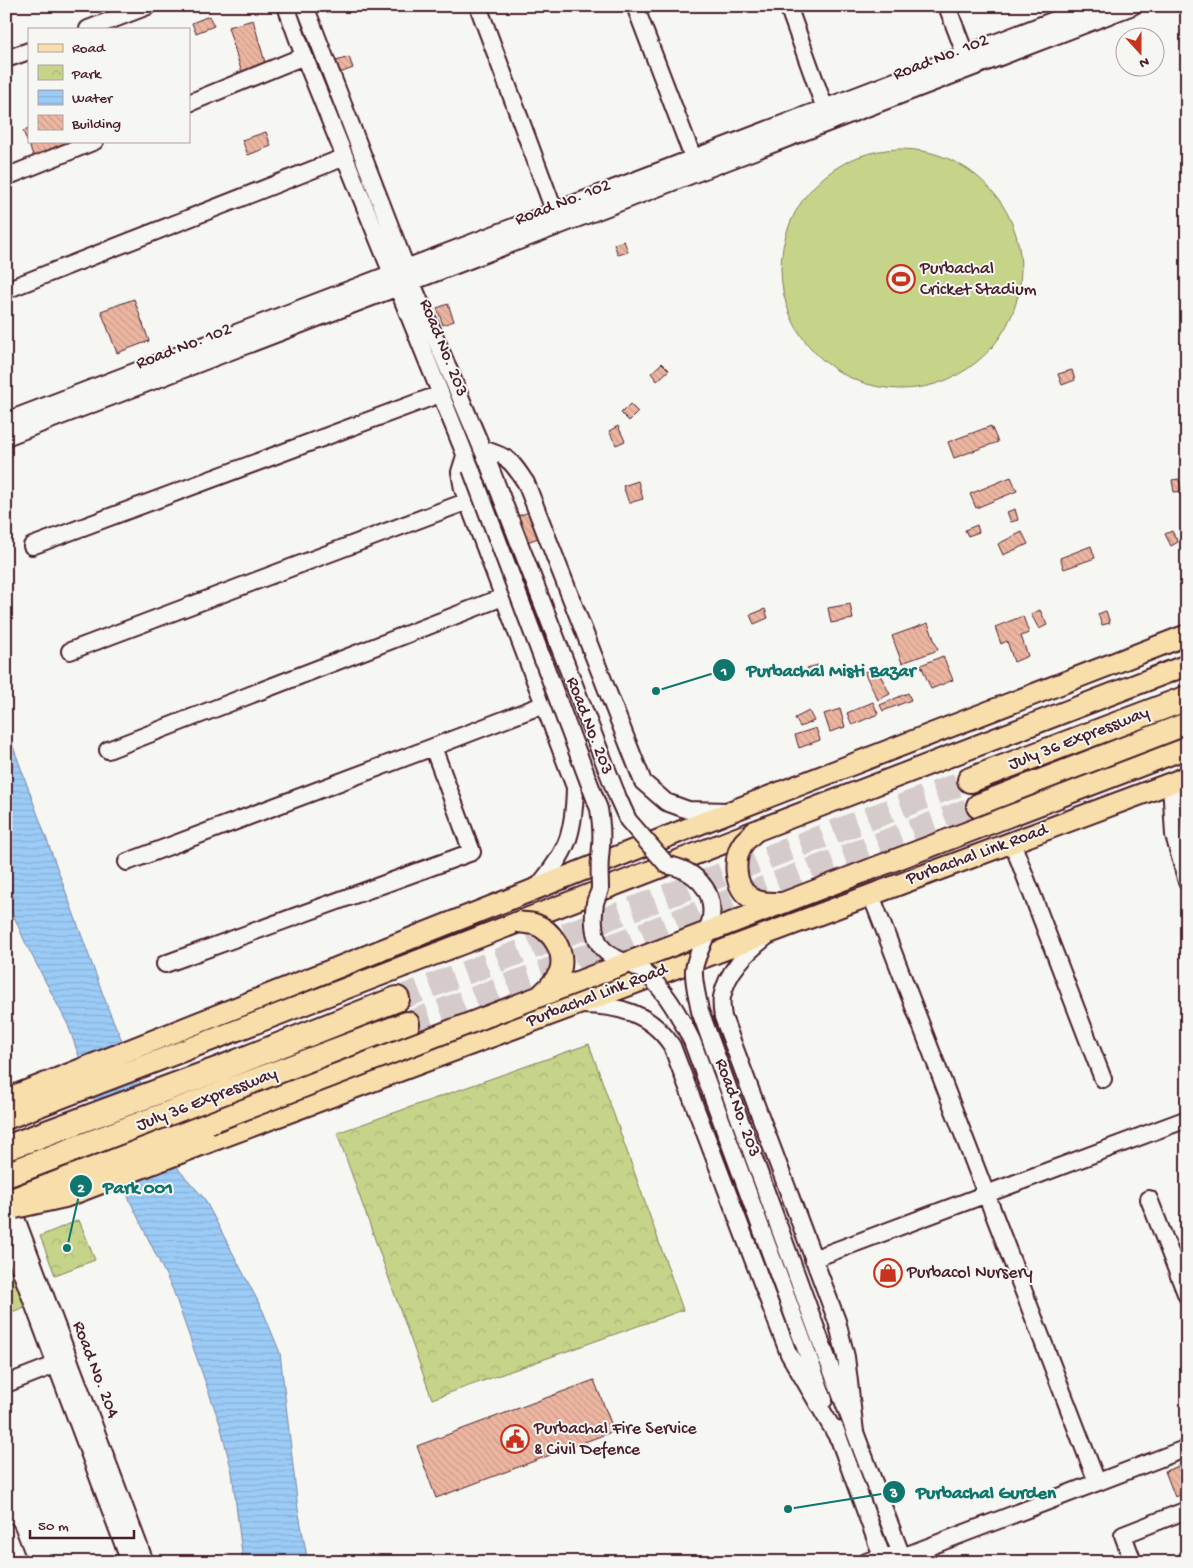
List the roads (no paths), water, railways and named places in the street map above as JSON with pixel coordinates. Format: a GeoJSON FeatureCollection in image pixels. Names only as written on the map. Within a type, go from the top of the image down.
{"type":"FeatureCollection","features":[{"type":"Feature","properties":{"kind":"highway","name":"July 36 Expressway"},"geometry":{"type":"LineString","coordinates":[[970,780],[1187,698]]}},
{"type":"Feature","properties":{"kind":"highway","name":"July 36 Expressway"},"geometry":{"type":"LineString","coordinates":[[979,806],[1187,725]]}},
{"type":"Feature","properties":{"kind":"highway","name":"July 36 Expressway"},"geometry":{"type":"LineString","coordinates":[[6,1148],[222,1068],[397,999]]}},
{"type":"Feature","properties":{"kind":"highway","name":"July 36 Expressway"},"geometry":{"type":"LineString","coordinates":[[6,1176],[407,1024]]}},
{"type":"Feature","properties":{"kind":"main road"},"geometry":{"type":"LineString","coordinates":[[6,1099],[732,811],[1187,635]]}},
{"type":"Feature","properties":{"kind":"main road"},"geometry":{"type":"LineString","coordinates":[[6,1119],[1178,668]]}},
{"type":"Feature","properties":{"kind":"main road"},"geometry":{"type":"LineString","coordinates":[[6,1202],[1187,748]]}},
{"type":"Feature","properties":{"kind":"main road","name":"Purbachal Link Road"},"geometry":{"type":"LineString","coordinates":[[9,1224],[64,1197],[776,929],[1179,780]]}},
{"type":"Feature","properties":{"kind":"main road"},"geometry":{"type":"LineString","coordinates":[[756,831],[744,842],[738,853],[736,862],[740,886],[749,897],[758,901],[769,904],[785,902]]}},
{"type":"Feature","properties":{"kind":"main road"},"geometry":{"type":"LineString","coordinates":[[518,922],[534,924],[548,931],[558,945],[561,957],[560,971],[554,981],[540,996]]}},
{"type":"Feature","properties":{"kind":"street"},"geometry":{"type":"LineString","coordinates":[[91,28],[148,6]]}},
{"type":"Feature","properties":{"kind":"street","name":"Road No. 203"},"geometry":{"type":"LineString","coordinates":[[286,6],[345,157],[489,465],[628,820],[667,865],[688,871],[700,880],[708,893],[712,904],[711,919],[694,969],[694,982],[700,1011],[855,1432],[894,1560]]}},
{"type":"Feature","properties":{"kind":"street"},"geometry":{"type":"LineString","coordinates":[[305,6],[402,278]]}},
{"type":"Feature","properties":{"kind":"street"},"geometry":{"type":"LineString","coordinates":[[478,6],[557,218]]}},
{"type":"Feature","properties":{"kind":"street"},"geometry":{"type":"LineString","coordinates":[[635,6],[696,165]]}},
{"type":"Feature","properties":{"kind":"street"},"geometry":{"type":"LineString","coordinates":[[788,6],[828,115]]}},
{"type":"Feature","properties":{"kind":"street"},"geometry":{"type":"LineString","coordinates":[[947,6],[968,61]]}},
{"type":"Feature","properties":{"kind":"street","name":"Road No. 102"},"geometry":{"type":"LineString","coordinates":[[6,437],[402,278],[1096,10],[1134,6]]}},
{"type":"Feature","properties":{"kind":"street"},"geometry":{"type":"LineString","coordinates":[[6,60],[28,51]]}},
{"type":"Feature","properties":{"kind":"street"},"geometry":{"type":"LineString","coordinates":[[190,103],[304,56]]}},
{"type":"Feature","properties":{"kind":"street"},"geometry":{"type":"LineString","coordinates":[[6,177],[93,142]]}},
{"type":"Feature","properties":{"kind":"street"},"geometry":{"type":"LineString","coordinates":[[6,290],[345,157]]}},
{"type":"Feature","properties":{"kind":"street","name":"Road No. 203"},"geometry":{"type":"LineString","coordinates":[[402,278],[440,394],[599,809],[602,840],[600,891],[595,903],[594,917],[598,941],[605,952],[614,959],[628,963],[645,973],[664,994],[680,1018],[692,1042],[805,1347],[806,1372]]}},
{"type":"Feature","properties":{"kind":"street","name":"Road No. 102"},"geometry":{"type":"LineString","coordinates":[[6,421],[402,278]]}},
{"type":"Feature","properties":{"kind":"street"},"geometry":{"type":"LineString","coordinates":[[32,546],[440,394]]}},
{"type":"Feature","properties":{"kind":"street","name":"Road No. 203"},"geometry":{"type":"LineString","coordinates":[[482,449],[504,456],[516,467],[526,483],[643,782],[666,802],[688,810],[732,811]]}},
{"type":"Feature","properties":{"kind":"street","name":"Road No. 203"},"geometry":{"type":"LineString","coordinates":[[468,463],[460,472],[463,489],[575,787],[574,814],[565,850],[536,889]]}},
{"type":"Feature","properties":{"kind":"street"},"geometry":{"type":"LineString","coordinates":[[70,651],[468,501]]}},
{"type":"Feature","properties":{"kind":"street"},"geometry":{"type":"LineString","coordinates":[[108,750],[504,597]]}},
{"type":"Feature","properties":{"kind":"street"},"geometry":{"type":"LineString","coordinates":[[127,862],[544,704]]}},
{"type":"Feature","properties":{"kind":"street"},"geometry":{"type":"LineString","coordinates":[[165,964],[472,852],[434,747]]}},
{"type":"Feature","properties":{"kind":"street"},"geometry":{"type":"LineString","coordinates":[[1179,780],[1174,835],[1187,882]]}},
{"type":"Feature","properties":{"kind":"street"},"geometry":{"type":"LineString","coordinates":[[1012,842],[1103,1080]]}},
{"type":"Feature","properties":{"kind":"street"},"geometry":{"type":"LineString","coordinates":[[871,895],[1097,1482]]}},
{"type":"Feature","properties":{"kind":"street","name":"Road No. 203"},"geometry":{"type":"LineString","coordinates":[[776,929],[754,946],[739,962],[722,996],[723,1017],[837,1321],[846,1357],[855,1432]]}},
{"type":"Feature","properties":{"kind":"street","name":"Road No. 203"},"geometry":{"type":"LineString","coordinates":[[576,1005],[599,1005],[638,1015],[664,1033],[672,1046],[789,1354],[806,1372],[894,1560]]}},
{"type":"Feature","properties":{"kind":"street"},"geometry":{"type":"LineString","coordinates":[[814,1259],[1187,1119]]}},
{"type":"Feature","properties":{"kind":"street","name":"Road No. 204"},"geometry":{"type":"LineString","coordinates":[[6,1192],[9,1224],[62,1362],[146,1562]]}},
{"type":"Feature","properties":{"kind":"street"},"geometry":{"type":"LineString","coordinates":[[1149,1199],[1187,1296]]}},
{"type":"Feature","properties":{"kind":"street"},"geometry":{"type":"LineString","coordinates":[[806,1372],[846,1357]]}},
{"type":"Feature","properties":{"kind":"street"},"geometry":{"type":"LineString","coordinates":[[6,1384],[62,1362]]}},
{"type":"Feature","properties":{"kind":"street","name":"Road No. 204"},"geometry":{"type":"LineString","coordinates":[[62,1362],[130,1562]]}},
{"type":"Feature","properties":{"kind":"street"},"geometry":{"type":"LineString","coordinates":[[866,1562],[894,1560],[1187,1448]]}},
{"type":"Feature","properties":{"kind":"street"},"geometry":{"type":"LineString","coordinates":[[1133,1562],[1122,1535],[1187,1510]]}},
{"type":"Feature","properties":{"kind":"street"},"geometry":{"type":"LineString","coordinates":[[6,1531],[18,1562]]}},
{"type":"Feature","properties":{"kind":"water"},"geometry":{"type":"Polygon","coordinates":[[[6,727],[109,1011],[179,1170],[204,1198],[263,1311],[280,1353],[298,1509],[308,1562],[243,1562],[232,1472],[220,1424],[173,1290],[129,1199],[68,1025],[25,942],[6,898],[6,727]]]}},
{"type":"Feature","properties":{"kind":"tunnel"},"geometry":{"type":"LineString","coordinates":[[397,999],[970,780]]}},
{"type":"Feature","properties":{"kind":"tunnel"},"geometry":{"type":"LineString","coordinates":[[407,1024],[979,806]]}},
{"type":"Feature","properties":{"kind":"place","name":"Purbachal Cricket Stadium"},"geometry":{"type":"Point","coordinates":[901,279]}},
{"type":"Feature","properties":{"kind":"place","name":"Purbachal Misti Bazar"},"geometry":{"type":"Point","coordinates":[656,691]}},
{"type":"Feature","properties":{"kind":"place","name":"Park 001"},"geometry":{"type":"Point","coordinates":[67,1248]}},
{"type":"Feature","properties":{"kind":"place","name":"Purbacol Nursery"},"geometry":{"type":"Point","coordinates":[888,1273]}},
{"type":"Feature","properties":{"kind":"place","name":"Purbachal Fire Service & Civil Defence"},"geometry":{"type":"Point","coordinates":[515,1439]}},
{"type":"Feature","properties":{"kind":"place","name":"Purbachal Gurden"},"geometry":{"type":"Point","coordinates":[788,1509]}}]}
